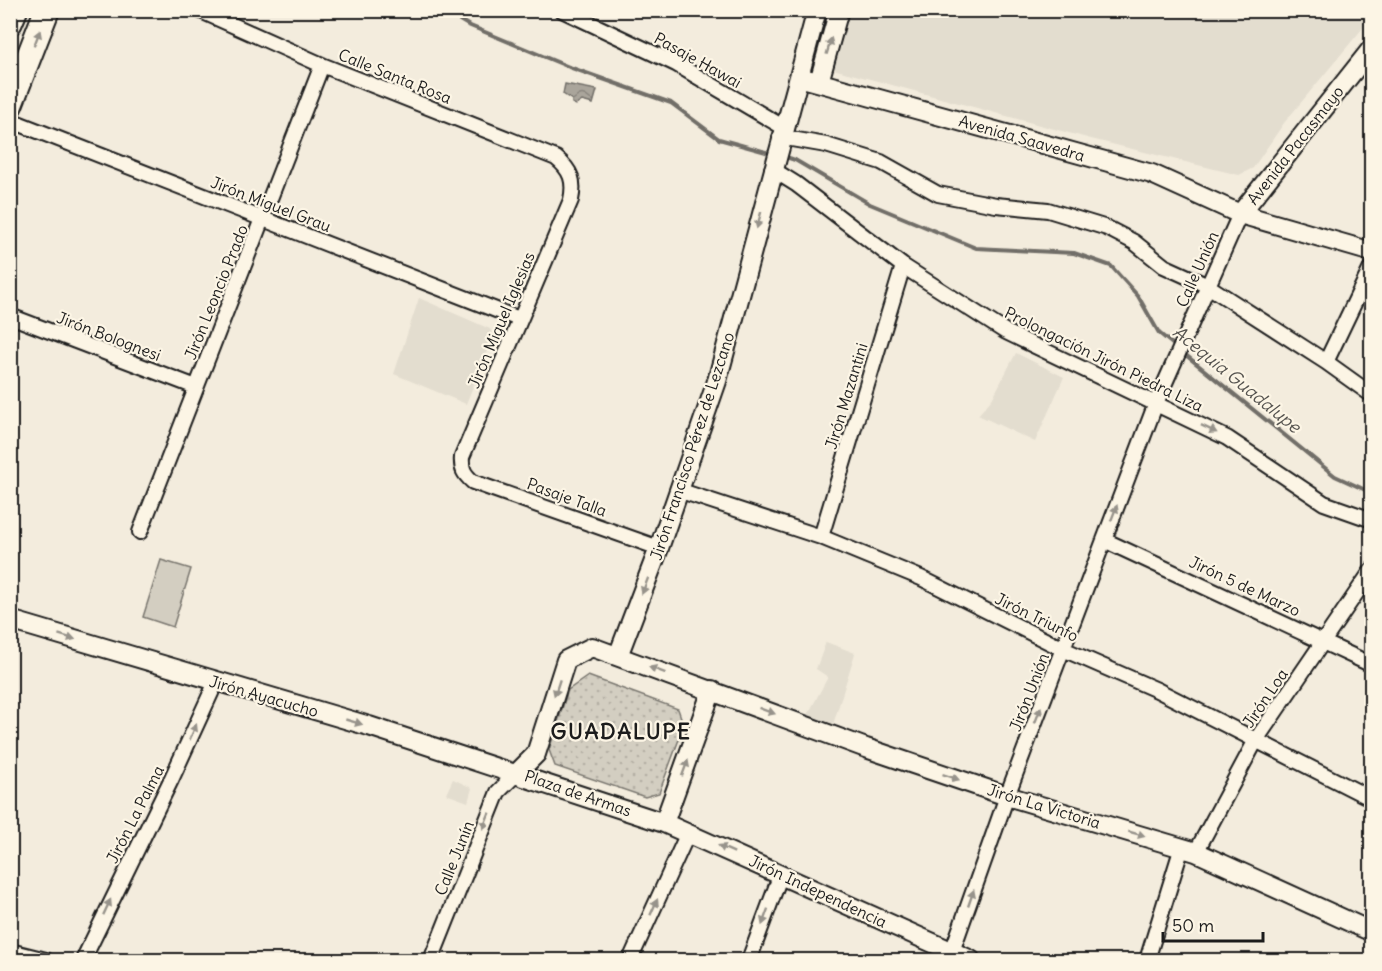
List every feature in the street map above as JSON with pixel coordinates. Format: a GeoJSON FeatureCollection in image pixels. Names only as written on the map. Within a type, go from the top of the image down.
{"type":"FeatureCollection","features":[{"type":"Feature","properties":{"kind":"highway"},"geometry":{"type":"LineString","coordinates":[[10,22],[15,10]]}},
{"type":"Feature","properties":{"kind":"highway"},"geometry":{"type":"LineString","coordinates":[[10,105],[47,10]]}},
{"type":"Feature","properties":{"kind":"street","name":"Calle Santa Rosa"},"geometry":{"type":"LineString","coordinates":[[199,10],[322,65],[556,158],[567,167],[572,178]]}},
{"type":"Feature","properties":{"kind":"street","name":"Pasaje Hawai"},"geometry":{"type":"LineString","coordinates":[[562,10],[676,64],[777,149]]}},
{"type":"Feature","properties":{"kind":"street","name":"Jirón Francisco Pérez de Lezcano"},"geometry":{"type":"LineString","coordinates":[[618,656],[659,548],[717,381],[777,149],[817,10]]}},
{"type":"Feature","properties":{"kind":"street"},"geometry":{"type":"LineString","coordinates":[[819,82],[839,10]]}},
{"type":"Feature","properties":{"kind":"street","name":"Avenida Pacasmayo"},"geometry":{"type":"LineString","coordinates":[[1240,214],[1371,48]]}},
{"type":"Feature","properties":{"kind":"street","name":"Jirón Leoncio Prado"},"geometry":{"type":"LineString","coordinates":[[140,532],[322,65]]}},
{"type":"Feature","properties":{"kind":"street","name":"Avenida Saavedra"},"geometry":{"type":"LineString","coordinates":[[799,77],[1152,174],[1240,214],[1371,252]]}},
{"type":"Feature","properties":{"kind":"street","name":"Jirón Miguel Grau"},"geometry":{"type":"LineString","coordinates":[[10,120],[519,319]]}},
{"type":"Feature","properties":{"kind":"street"},"geometry":{"type":"LineString","coordinates":[[777,149],[826,145],[881,162],[938,194],[996,205],[1048,210],[1107,228],[1134,242],[1164,266],[1208,286],[1326,362],[1371,395]]}},
{"type":"Feature","properties":{"kind":"street","name":"Prolongación Jirón Piedra Liza"},"geometry":{"type":"LineString","coordinates":[[777,149],[796,184],[903,266],[1006,332],[1227,438],[1324,503],[1371,520]]}},
{"type":"Feature","properties":{"kind":"street","name":"Jirón Miguel Iglesias"},"geometry":{"type":"LineString","coordinates":[[465,475],[461,467],[462,457],[571,200],[572,178]]}},
{"type":"Feature","properties":{"kind":"street","name":"Calle Unión"},"geometry":{"type":"LineString","coordinates":[[1156,403],[1240,214]]}},
{"type":"Feature","properties":{"kind":"street","name":"Jirón Mazantini"},"geometry":{"type":"LineString","coordinates":[[821,537],[903,266]]}},
{"type":"Feature","properties":{"kind":"street"},"geometry":{"type":"LineString","coordinates":[[1326,362],[1371,266]]}},
{"type":"Feature","properties":{"kind":"street","name":"Jirón Bolognesi"},"geometry":{"type":"LineString","coordinates":[[10,316],[196,387]]}},
{"type":"Feature","properties":{"kind":"street","name":"Jirón Unión"},"geometry":{"type":"LineString","coordinates":[[950,957],[1007,796],[1156,403]]}},
{"type":"Feature","properties":{"kind":"street","name":"Pasaje Talla"},"geometry":{"type":"LineString","coordinates":[[465,475],[473,482],[659,548]]}},
{"type":"Feature","properties":{"kind":"street","name":"Jirón Triunfo"},"geometry":{"type":"LineString","coordinates":[[678,490],[821,537],[921,578],[1063,648],[1157,690],[1371,799]]}},
{"type":"Feature","properties":{"kind":"street","name":"Jirón 5 de Marzo"},"geometry":{"type":"LineString","coordinates":[[1104,540],[1324,641],[1371,665]]}},
{"type":"Feature","properties":{"kind":"street","name":"Jirón Loa"},"geometry":{"type":"LineString","coordinates":[[1147,960],[1189,850],[1256,740],[1371,570]]}},
{"type":"Feature","properties":{"kind":"street","name":"Jirón Ayacucho"},"geometry":{"type":"LineString","coordinates":[[10,620],[517,773]]}},
{"type":"Feature","properties":{"kind":"street","name":"Plaza de Armas"},"geometry":{"type":"LineString","coordinates":[[664,823],[517,773],[536,754],[566,660],[592,646],[712,690]]}},
{"type":"Feature","properties":{"kind":"street","name":"Jirón La Palma"},"geometry":{"type":"LineString","coordinates":[[83,960],[216,682]]}},
{"type":"Feature","properties":{"kind":"street"},"geometry":{"type":"LineString","coordinates":[[664,823],[712,690]]}},
{"type":"Feature","properties":{"kind":"street","name":"Jirón La Victoria"},"geometry":{"type":"LineString","coordinates":[[712,690],[866,748],[1007,796],[1189,850],[1371,932]]}},
{"type":"Feature","properties":{"kind":"street","name":"Calle Junín"},"geometry":{"type":"LineString","coordinates":[[431,960],[498,792],[517,773]]}},
{"type":"Feature","properties":{"kind":"street","name":"Jirón Independencia"},"geometry":{"type":"LineString","coordinates":[[664,823],[782,874],[950,957],[971,960]]}},
{"type":"Feature","properties":{"kind":"street"},"geometry":{"type":"LineString","coordinates":[[630,960],[688,832]]}},
{"type":"Feature","properties":{"kind":"street"},"geometry":{"type":"LineString","coordinates":[[749,960],[782,874]]}},
{"type":"Feature","properties":{"kind":"street"},"geometry":{"type":"LineString","coordinates":[[10,951],[46,960]]}},
{"type":"Feature","properties":{"kind":"shaded area"},"geometry":{"type":"Polygon","coordinates":[[[1371,10],[1372,17],[1284,123],[1253,168],[1239,175],[1091,139],[833,69],[850,11],[1371,10]]]}},
{"type":"Feature","properties":{"kind":"shaded area"},"geometry":{"type":"Polygon","coordinates":[[[419,298],[490,329],[493,336],[466,404],[394,374],[419,298]]]}},
{"type":"Feature","properties":{"kind":"shaded area"},"geometry":{"type":"Polygon","coordinates":[[[1016,353],[1064,377],[1035,442],[978,415],[992,399],[1016,353]]]}},
{"type":"Feature","properties":{"kind":"shaded area"},"geometry":{"type":"Polygon","coordinates":[[[161,560],[191,569],[173,627],[143,617],[161,560]]]}},
{"type":"Feature","properties":{"kind":"shaded area"},"geometry":{"type":"Polygon","coordinates":[[[826,642],[855,653],[832,728],[806,718],[828,677],[816,669],[826,642]]]}},
{"type":"Feature","properties":{"kind":"shaded area"},"geometry":{"type":"Polygon","coordinates":[[[588,676],[678,709],[684,726],[659,793],[645,797],[555,766],[549,750],[568,690],[588,676]]]}},
{"type":"Feature","properties":{"kind":"shaded area"},"geometry":{"type":"Polygon","coordinates":[[[453,779],[472,788],[468,802],[446,794],[453,779]]]}},
{"type":"Feature","properties":{"kind":"water"},"geometry":{"type":"Polygon","coordinates":[[[565,84],[597,90],[593,104],[582,101],[576,105],[572,103],[572,100],[563,94],[565,84]]]}},
{"type":"Feature","properties":{"kind":"waterway","name":"Acequia Guadalupe"},"geometry":{"type":"LineString","coordinates":[[443,10],[468,25],[569,67],[671,103],[719,139],[773,154]]}},
{"type":"Feature","properties":{"kind":"waterway","name":"Acequia Guadalupe"},"geometry":{"type":"LineString","coordinates":[[783,156],[795,160],[870,204],[976,248],[1074,253],[1111,266],[1138,296],[1159,333],[1176,347]]}},
{"type":"Feature","properties":{"kind":"waterway","name":"Acequia Guadalupe"},"geometry":{"type":"LineString","coordinates":[[1182,352],[1335,476],[1372,493]]}},
{"type":"Feature","properties":{"kind":"district","name":"GUADALUPE"},"geometry":{"type":"Point","coordinates":[621,731]}}]}
